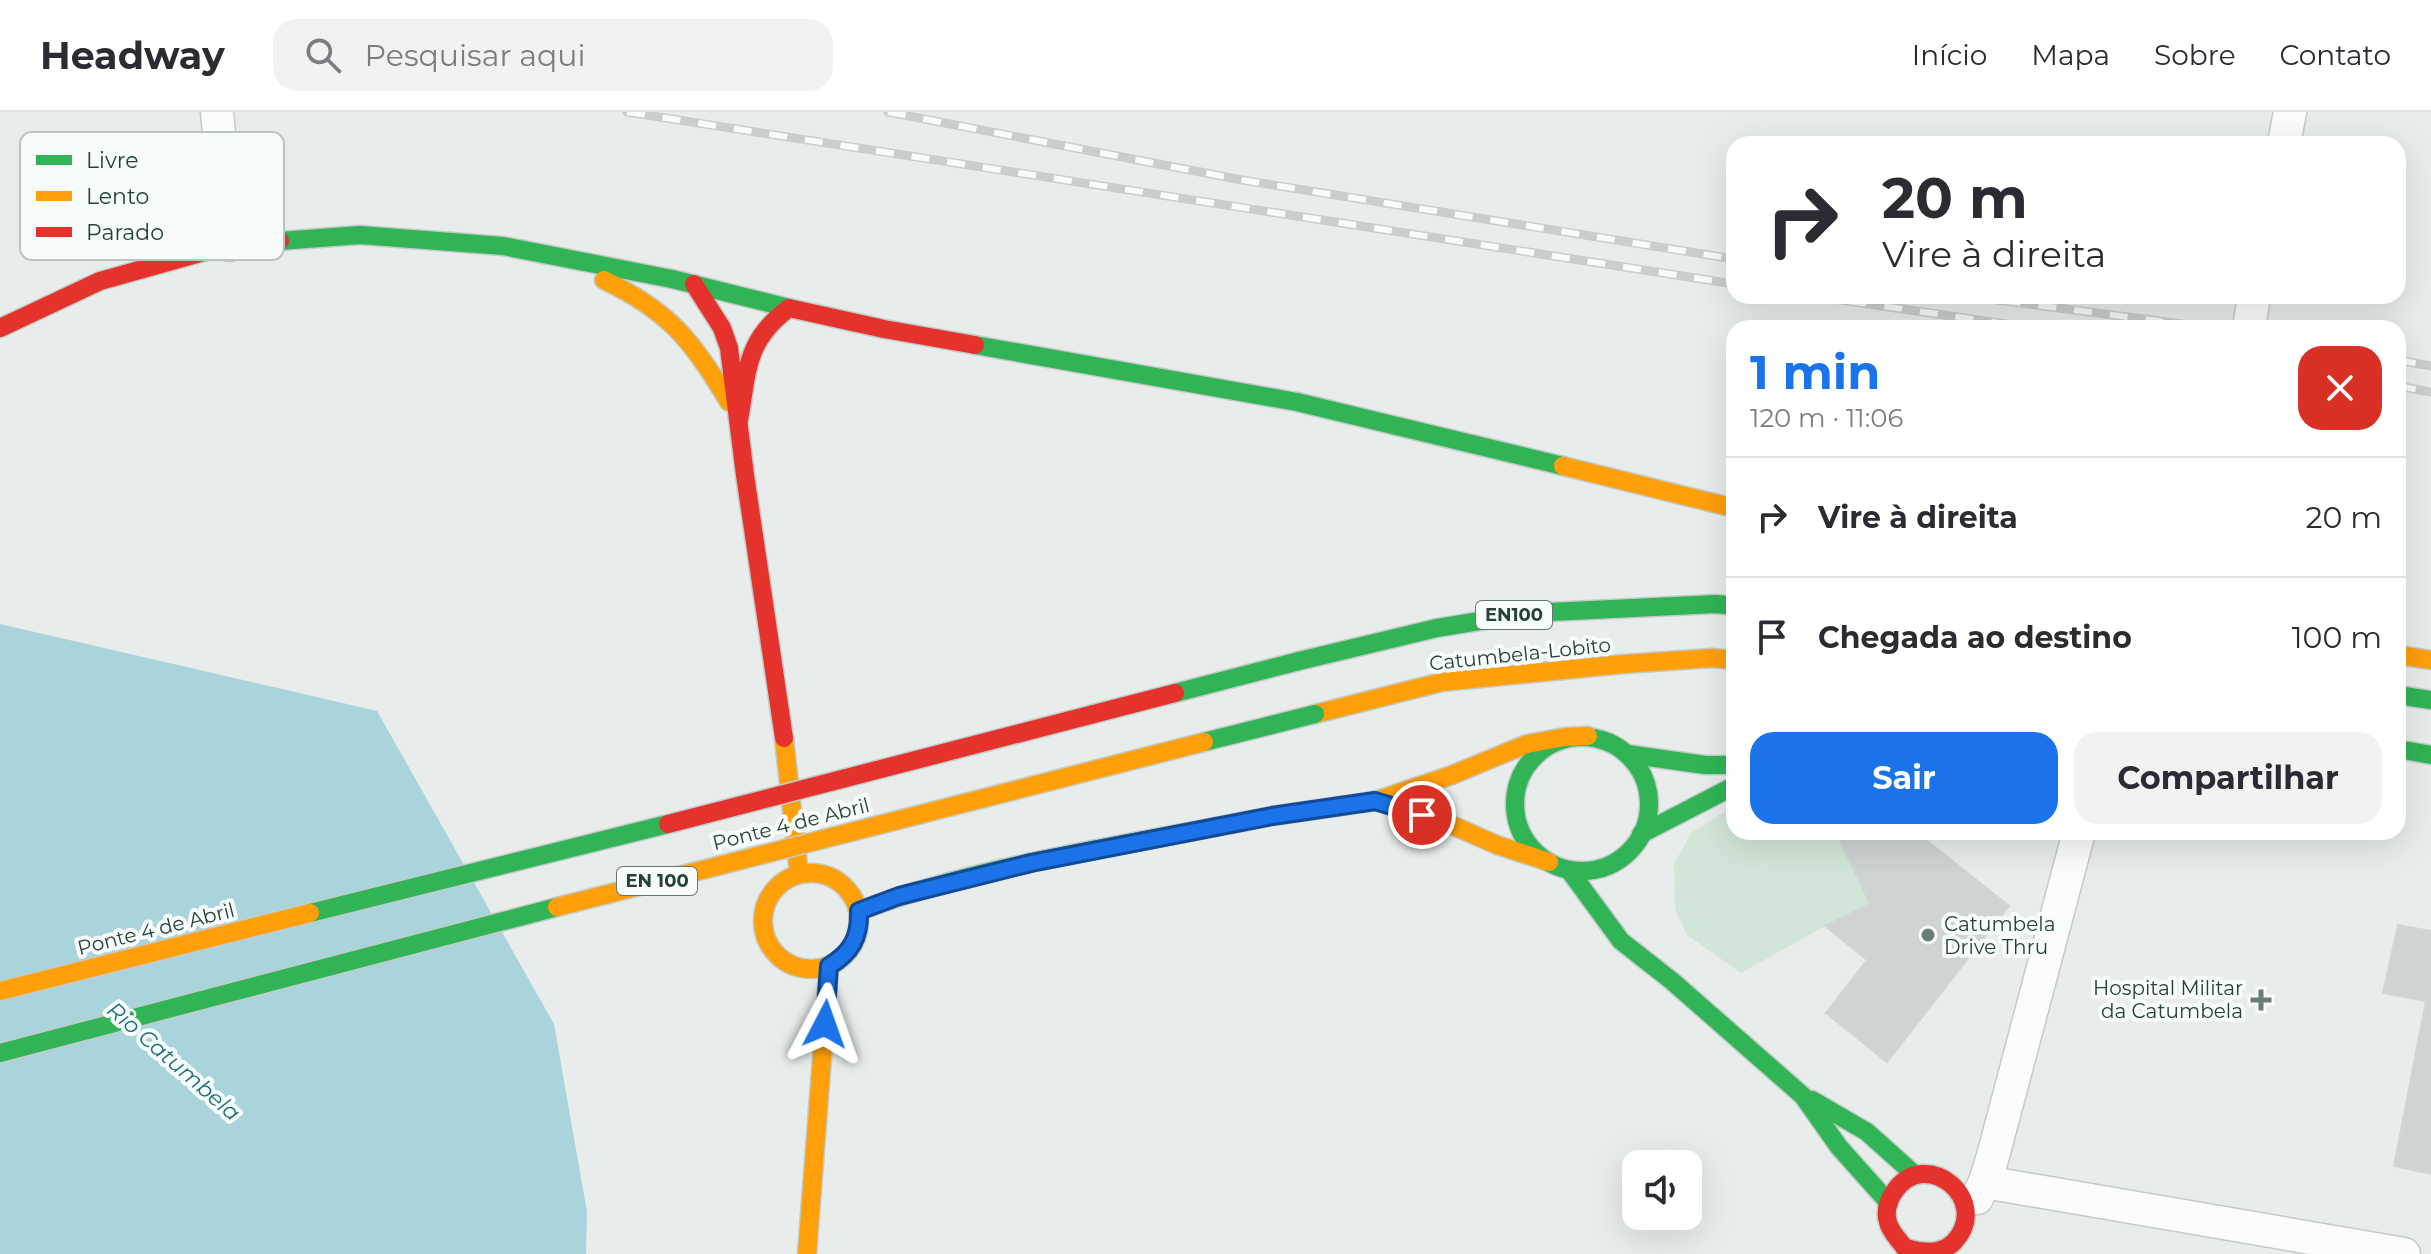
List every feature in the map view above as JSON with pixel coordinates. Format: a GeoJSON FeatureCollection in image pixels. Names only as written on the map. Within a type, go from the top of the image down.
{"type":"FeatureCollection","features":[{"type":"Feature","properties":{"kind":"main road"},"geometry":{"type":"LineString","coordinates":[[284,241],[360,235],[503,246],[694,284],[884,329],[1297,402],[1726,506]]}},
{"type":"Feature","properties":{"kind":"main road"},"geometry":{"type":"LineString","coordinates":[[551,256],[635,294],[673,322],[700,355],[739,420]]}},
{"type":"Feature","properties":{"kind":"main road"},"geometry":{"type":"LineString","coordinates":[[0,328],[100,281],[175,260]]}},
{"type":"Feature","properties":{"kind":"main road"},"geometry":{"type":"LineString","coordinates":[[694,284],[722,328],[729,348],[782,715],[799,874]]}},
{"type":"Feature","properties":{"kind":"main road"},"geometry":{"type":"LineString","coordinates":[[739,420],[756,341],[789,308]]}},
{"type":"Feature","properties":{"kind":"main road","name":"Catumbela-Lobito"},"geometry":{"type":"LineString","coordinates":[[1299,661],[1437,628],[1529,613],[1726,605]]}},
{"type":"Feature","properties":{"kind":"main road"},"geometry":{"type":"LineString","coordinates":[[2406,656],[2431,660]]}},
{"type":"Feature","properties":{"kind":"main road","name":"Catumbela-Lobito"},"geometry":{"type":"LineString","coordinates":[[1315,714],[1442,682],[1624,664],[1726,659]]}},
{"type":"Feature","properties":{"kind":"main road","name":"Ponte 4 de Abril"},"geometry":{"type":"LineString","coordinates":[[0,991],[854,777],[1299,661]]}},
{"type":"Feature","properties":{"kind":"main road"},"geometry":{"type":"LineString","coordinates":[[2406,696],[2431,700]]}},
{"type":"Feature","properties":{"kind":"main road","name":"Ponte 4 de Abril"},"geometry":{"type":"LineString","coordinates":[[0,1053],[758,855],[1315,714]]}},
{"type":"Feature","properties":{"kind":"main road"},"geometry":{"type":"LineString","coordinates":[[859,911],[899,896],[1031,863],[1272,816],[1375,801],[1527,744],[1565,737],[1588,736],[1609,742],[1627,754],[1641,771],[1648,792],[1648,814],[1641,834],[1629,852],[1611,865],[1590,871],[1569,870],[1497,845],[1445,822],[1375,801]]}},
{"type":"Feature","properties":{"kind":"main road"},"geometry":{"type":"LineString","coordinates":[[1549,862],[1531,848],[1519,828],[1515,806],[1518,783],[1528,763],[1545,747],[1565,738],[1588,736]]}},
{"type":"Feature","properties":{"kind":"main road"},"geometry":{"type":"LineString","coordinates":[[2406,750],[2431,755]]}},
{"type":"Feature","properties":{"kind":"main road"},"geometry":{"type":"LineString","coordinates":[[1627,754],[1726,765]]}},
{"type":"Feature","properties":{"kind":"main road"},"geometry":{"type":"LineString","coordinates":[[1641,834],[1726,790]]}},
{"type":"Feature","properties":{"kind":"main road"},"geometry":{"type":"LineString","coordinates":[[1611,865],[1615,888]]}},
{"type":"Feature","properties":{"kind":"main road"},"geometry":{"type":"LineString","coordinates":[[1569,870],[1621,941],[1672,981],[1803,1096],[1839,1147],[1889,1203]]}},
{"type":"Feature","properties":{"kind":"main road"},"geometry":{"type":"LineString","coordinates":[[815,872],[844,884],[859,911],[860,928],[854,944],[843,958],[814,970],[798,968],[784,961],[765,936],[763,920],[773,891],[784,880],[799,874],[815,872]]}},
{"type":"Feature","properties":{"kind":"main road"},"geometry":{"type":"LineString","coordinates":[[1646,940],[1661,958],[1672,981]]}},
{"type":"Feature","properties":{"kind":"main road"},"geometry":{"type":"LineString","coordinates":[[807,1254],[829,966]]}},
{"type":"Feature","properties":{"kind":"main road"},"geometry":{"type":"LineString","coordinates":[[1803,1096],[1848,1117],[1890,1149],[1915,1175]]}},
{"type":"Feature","properties":{"kind":"main road"},"geometry":{"type":"LineString","coordinates":[[1915,1175],[1941,1176],[1953,1183],[1966,1205],[1958,1238],[1945,1249],[1932,1253],[1908,1251],[1890,1229],[1887,1216],[1895,1190],[1915,1175]]}},
{"type":"Feature","properties":{"kind":"street"},"geometry":{"type":"LineString","coordinates":[[217,112],[219,132]]}},
{"type":"Feature","properties":{"kind":"street"},"geometry":{"type":"LineString","coordinates":[[2286,136],[2290,112]]}},
{"type":"Feature","properties":{"kind":"street"},"geometry":{"type":"LineString","coordinates":[[1958,1238],[1985,1182],[2077,840]]}},
{"type":"Feature","properties":{"kind":"street"},"geometry":{"type":"LineString","coordinates":[[1985,1182],[2404,1254]]}},
{"type":"Feature","properties":{"kind":"green space"},"geometry":{"type":"Polygon","coordinates":[[[1726,811],[1726,840],[1840,840],[1870,904],[1741,973],[1687,935],[1675,909],[1674,864],[1691,833],[1726,811]]]}},
{"type":"Feature","properties":{"kind":"water","name":"Rio Catumbela"},"geometry":{"type":"Polygon","coordinates":[[[0,624],[377,711],[554,1024],[587,1212],[586,1254],[0,1254],[0,624]]]}},
{"type":"Feature","properties":{"kind":"building"},"geometry":{"type":"Polygon","coordinates":[[[1840,840],[1926,840],[2009,906],[1887,1062],[1826,1013],[1867,960],[1825,926],[1870,904],[1840,840]]]}},
{"type":"Feature","properties":{"kind":"building"},"geometry":{"type":"Polygon","coordinates":[[[2398,925],[2431,931],[2431,1174],[2394,1166],[2426,1001],[2383,993],[2398,925]]]}},
{"type":"Feature","properties":{"kind":"railway"},"geometry":{"type":"LineString","coordinates":[[627,112],[1726,283]]}},
{"type":"Feature","properties":{"kind":"railway"},"geometry":{"type":"LineString","coordinates":[[888,112],[1242,180],[1726,258]]}},
{"type":"Feature","properties":{"kind":"railway"},"geometry":{"type":"LineString","coordinates":[[1868,304],[1979,320]]}},
{"type":"Feature","properties":{"kind":"railway"},"geometry":{"type":"LineString","coordinates":[[2028,304],[2151,320]]}},
{"type":"Feature","properties":{"kind":"railway"},"geometry":{"type":"LineString","coordinates":[[2406,361],[2431,366]]}},
{"type":"Feature","properties":{"kind":"railway"},"geometry":{"type":"LineString","coordinates":[[2406,387],[2431,392]]}},
{"type":"Feature","properties":{"kind":"traffic: fast"},"geometry":{"type":"LineString","coordinates":[[284,241],[360,235],[503,246],[672,279],[789,308]]}},
{"type":"Feature","properties":{"kind":"traffic: fast"},"geometry":{"type":"LineString","coordinates":[[975,345],[1297,402],[1563,466]]}},
{"type":"Feature","properties":{"kind":"traffic: fast"},"geometry":{"type":"LineString","coordinates":[[1299,661],[1437,628],[1529,613],[1726,605]]}},
{"type":"Feature","properties":{"kind":"traffic: fast"},"geometry":{"type":"LineString","coordinates":[[1175,693],[1299,661]]}},
{"type":"Feature","properties":{"kind":"traffic: fast"},"geometry":{"type":"LineString","coordinates":[[2406,696],[2431,700]]}},
{"type":"Feature","properties":{"kind":"traffic: fast"},"geometry":{"type":"LineString","coordinates":[[1204,742],[1315,714]]}},
{"type":"Feature","properties":{"kind":"traffic: fast"},"geometry":{"type":"LineString","coordinates":[[1582,737],[1607,742],[1629,757],[1644,779],[1649,804],[1644,829],[1629,851],[1607,866],[1582,871],[1557,866],[1535,851],[1520,829],[1515,804],[1520,779],[1535,757],[1557,742],[1582,737]]}},
{"type":"Feature","properties":{"kind":"traffic: fast"},"geometry":{"type":"LineString","coordinates":[[2406,750],[2431,755]]}},
{"type":"Feature","properties":{"kind":"traffic: fast"},"geometry":{"type":"LineString","coordinates":[[1627,754],[1726,765]]}},
{"type":"Feature","properties":{"kind":"traffic: fast"},"geometry":{"type":"LineString","coordinates":[[1641,834],[1726,790]]}},
{"type":"Feature","properties":{"kind":"traffic: fast"},"geometry":{"type":"LineString","coordinates":[[310,913],[668,824]]}},
{"type":"Feature","properties":{"kind":"traffic: fast"},"geometry":{"type":"LineString","coordinates":[[859,911],[990,872],[1215,827]]}},
{"type":"Feature","properties":{"kind":"traffic: fast"},"geometry":{"type":"LineString","coordinates":[[1569,870],[1621,941],[1672,981],[1803,1096],[1839,1147],[1889,1203]]}},
{"type":"Feature","properties":{"kind":"traffic: fast"},"geometry":{"type":"LineString","coordinates":[[0,1053],[557,907]]}},
{"type":"Feature","properties":{"kind":"traffic: fast"},"geometry":{"type":"LineString","coordinates":[[1812,1100],[1867,1132],[1915,1175]]}},
{"type":"Feature","properties":{"kind":"traffic: slow"},"geometry":{"type":"LineString","coordinates":[[604,280],[663,316],[691,345],[729,402]]}},
{"type":"Feature","properties":{"kind":"traffic: slow"},"geometry":{"type":"LineString","coordinates":[[1563,466],[1726,506]]}},
{"type":"Feature","properties":{"kind":"traffic: slow"},"geometry":{"type":"LineString","coordinates":[[2406,656],[2431,660]]}},
{"type":"Feature","properties":{"kind":"traffic: slow"},"geometry":{"type":"LineString","coordinates":[[1315,714],[1442,682],[1624,664],[1726,659]]}},
{"type":"Feature","properties":{"kind":"traffic: slow"},"geometry":{"type":"LineString","coordinates":[[1215,827],[1375,801],[1452,775],[1527,744],[1588,736]]}},
{"type":"Feature","properties":{"kind":"traffic: slow"},"geometry":{"type":"LineString","coordinates":[[784,738],[799,874]]}},
{"type":"Feature","properties":{"kind":"traffic: slow"},"geometry":{"type":"LineString","coordinates":[[557,907],[1204,742]]}},
{"type":"Feature","properties":{"kind":"traffic: slow"},"geometry":{"type":"LineString","coordinates":[[1375,801],[1445,822],[1497,845],[1549,862]]}},
{"type":"Feature","properties":{"kind":"traffic: slow"},"geometry":{"type":"LineString","coordinates":[[811,873],[830,876],[845,887],[856,902],[859,921],[856,940],[845,955],[830,966],[811,969],[792,966],[777,955],[766,940],[763,921],[766,902],[777,887],[792,876],[811,873]]}},
{"type":"Feature","properties":{"kind":"traffic: slow"},"geometry":{"type":"LineString","coordinates":[[0,991],[310,913]]}},
{"type":"Feature","properties":{"kind":"traffic: slow"},"geometry":{"type":"LineString","coordinates":[[807,1254],[829,966]]}},
{"type":"Feature","properties":{"kind":"traffic: jam"},"geometry":{"type":"LineString","coordinates":[[0,328],[100,281],[175,260]]}},
{"type":"Feature","properties":{"kind":"traffic: jam"},"geometry":{"type":"LineString","coordinates":[[694,284],[722,328],[729,348],[784,738]]}},
{"type":"Feature","properties":{"kind":"traffic: jam"},"geometry":{"type":"LineString","coordinates":[[739,420],[747,371],[756,345],[764,332],[789,308],[975,345]]}},
{"type":"Feature","properties":{"kind":"traffic: jam"},"geometry":{"type":"LineString","coordinates":[[668,824],[1175,693]]}},
{"type":"Feature","properties":{"kind":"traffic: jam"},"geometry":{"type":"LineString","coordinates":[[1907,1248],[1926,1251],[1944,1249],[1954,1242],[1964,1226],[1965,1210],[1960,1195],[1937,1176],[1922,1174],[1907,1179],[1894,1192],[1889,1203],[1887,1214],[1890,1227],[1908,1254]]}},
{"type":"Feature","properties":{"kind":"place","name":"Catumbela Drive Thru"},"geometry":{"type":"Point","coordinates":[1928,935]}},
{"type":"Feature","properties":{"kind":"place","name":"Hospital Militar da Catumbela"},"geometry":{"type":"Point","coordinates":[2261,1000]}},
{"type":"Feature","properties":{"kind":"route"},"geometry":{"type":"LineString","coordinates":[[825,1024],[829,966],[843,958],[854,944],[860,928],[859,911],[899,896],[1031,863],[1272,816],[1375,801],[1422,815]]}}]}
